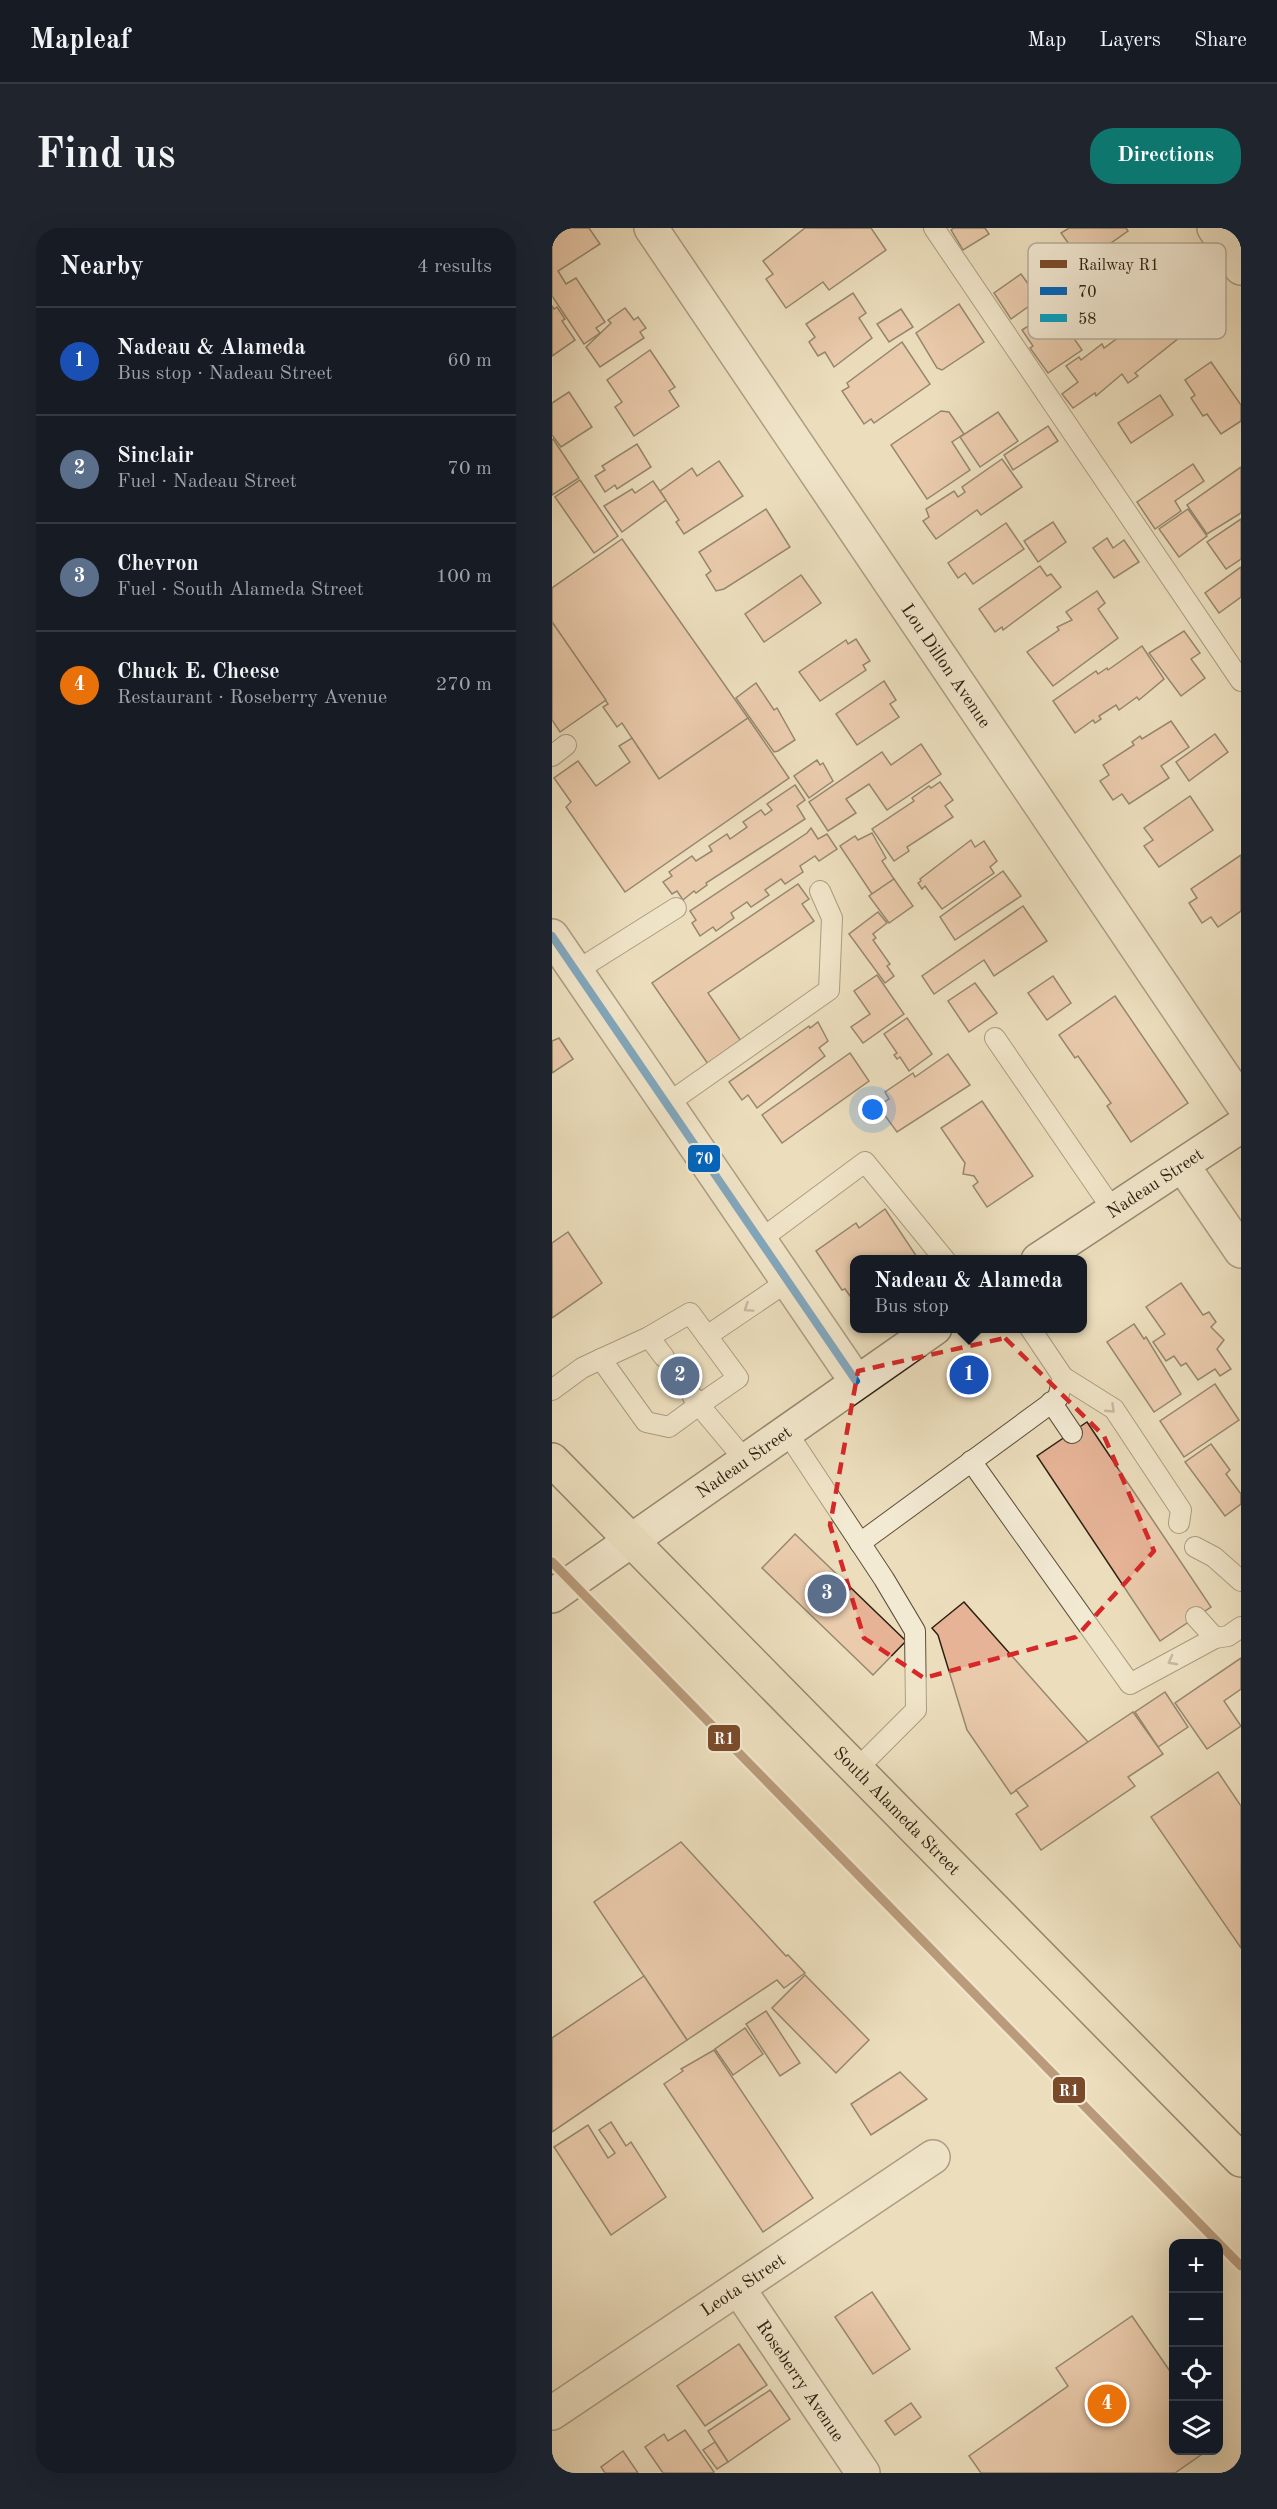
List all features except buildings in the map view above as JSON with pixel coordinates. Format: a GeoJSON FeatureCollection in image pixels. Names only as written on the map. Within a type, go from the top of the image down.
{"type":"FeatureCollection","features":[{"type":"Feature","properties":{"kind":"main road","name":"South Alameda Street"},"geometry":{"type":"LineString","coordinates":[[552,1460],[1241,2160]]}},
{"type":"Feature","properties":{"kind":"street","name":"Lou Dillon Avenue"},"geometry":{"type":"LineString","coordinates":[[651,228],[1241,1102]]}},
{"type":"Feature","properties":{"kind":"street"},"geometry":{"type":"LineString","coordinates":[[1214,228],[1224,243]]}},
{"type":"Feature","properties":{"kind":"street"},"geometry":{"type":"LineString","coordinates":[[1226,246],[1241,268]]}},
{"type":"Feature","properties":{"kind":"street"},"geometry":{"type":"LineString","coordinates":[[552,936],[856,1381]]}},
{"type":"Feature","properties":{"kind":"street","name":"Nadeau Street"},"geometry":{"type":"LineString","coordinates":[[1046,1255],[1184,1166],[1241,1126]]}},
{"type":"Feature","properties":{"kind":"street"},"geometry":{"type":"LineString","coordinates":[[1184,1166],[1241,1251]]}},
{"type":"Feature","properties":{"kind":"street","name":"Nadeau Street"},"geometry":{"type":"LineString","coordinates":[[552,1596],[856,1381],[929,1333]]}},
{"type":"Feature","properties":{"kind":"street","name":"Leota Street"},"geometry":{"type":"LineString","coordinates":[[552,2413],[933,2157]]}},
{"type":"Feature","properties":{"kind":"street","name":"Roseberry Avenue"},"geometry":{"type":"LineString","coordinates":[[738,2288],[863,2473]]}},
{"type":"Feature","properties":{"kind":"lane"},"geometry":{"type":"LineString","coordinates":[[934,228],[1241,681]]}},
{"type":"Feature","properties":{"kind":"lane"},"geometry":{"type":"LineString","coordinates":[[667,1104],[829,990],[832,918],[820,891]]}},
{"type":"Feature","properties":{"kind":"lane"},"geometry":{"type":"LineString","coordinates":[[576,971],[676,908]]}},
{"type":"Feature","properties":{"kind":"lane"},"geometry":{"type":"LineString","coordinates":[[995,1038],[1113,1210]]}},
{"type":"Feature","properties":{"kind":"lane"},"geometry":{"type":"LineString","coordinates":[[760,1240],[865,1162],[941,1255]]}},
{"type":"Feature","properties":{"kind":"lane"},"geometry":{"type":"LineString","coordinates":[[707,1336],[788,1281]]}},
{"type":"Feature","properties":{"kind":"lane"},"geometry":{"type":"LineString","coordinates":[[552,1390],[582,1368],[601,1359],[649,1337],[690,1313],[738,1378],[696,1401],[669,1427],[646,1422],[601,1359]]}},
{"type":"Feature","properties":{"kind":"lane"},"geometry":{"type":"LineString","coordinates":[[1033,1333],[1063,1377],[1114,1409],[1184,1515]]}},
{"type":"Feature","properties":{"kind":"lane"},"geometry":{"type":"LineString","coordinates":[[649,1337],[664,1357]]}},
{"type":"Feature","properties":{"kind":"lane"},"geometry":{"type":"LineString","coordinates":[[860,1542],[1058,1398],[1063,1377]]}},
{"type":"Feature","properties":{"kind":"lane"},"geometry":{"type":"LineString","coordinates":[[696,1401],[745,1460]]}},
{"type":"Feature","properties":{"kind":"lane"},"geometry":{"type":"LineString","coordinates":[[1051,1402],[1072,1433]]}},
{"type":"Feature","properties":{"kind":"lane"},"geometry":{"type":"LineString","coordinates":[[786,1431],[860,1542],[915,1631],[916,1710],[856,1770]]}},
{"type":"Feature","properties":{"kind":"lane"},"geometry":{"type":"LineString","coordinates":[[971,1461],[1130,1684],[1215,1638],[1228,1636],[1241,1627]]}},
{"type":"Feature","properties":{"kind":"lane"},"geometry":{"type":"LineString","coordinates":[[1203,1542],[1214,1557],[1241,1581]]}},
{"type":"Feature","properties":{"kind":"lane"},"geometry":{"type":"LineString","coordinates":[[1196,1617],[1215,1638]]}},
{"type":"Feature","properties":{"kind":"highlighted area"},"geometry":{"type":"Polygon","coordinates":[[[1005,1338],[1104,1436],[1154,1551],[1076,1637],[924,1678],[864,1638],[830,1525],[858,1371],[1005,1338]]]}},
{"type":"Feature","properties":{"kind":"rail line","name":"R1"},"geometry":{"type":"LineString","coordinates":[[552,1562],[1241,2266]]}},
{"type":"Feature","properties":{"kind":"transit line","name":"70"},"geometry":{"type":"LineString","coordinates":[[552,936],[856,1381]]}},
{"type":"Feature","properties":{"kind":"place","name":"Nadeau & Alameda"},"geometry":{"type":"Point","coordinates":[969,1375]}},
{"type":"Feature","properties":{"kind":"place","name":"Sinclair"},"geometry":{"type":"Point","coordinates":[680,1376]}},
{"type":"Feature","properties":{"kind":"place","name":"Chevron"},"geometry":{"type":"Point","coordinates":[827,1594]}},
{"type":"Feature","properties":{"kind":"place","name":"Chuck E. Cheese"},"geometry":{"type":"Point","coordinates":[1107,2404]}}]}
